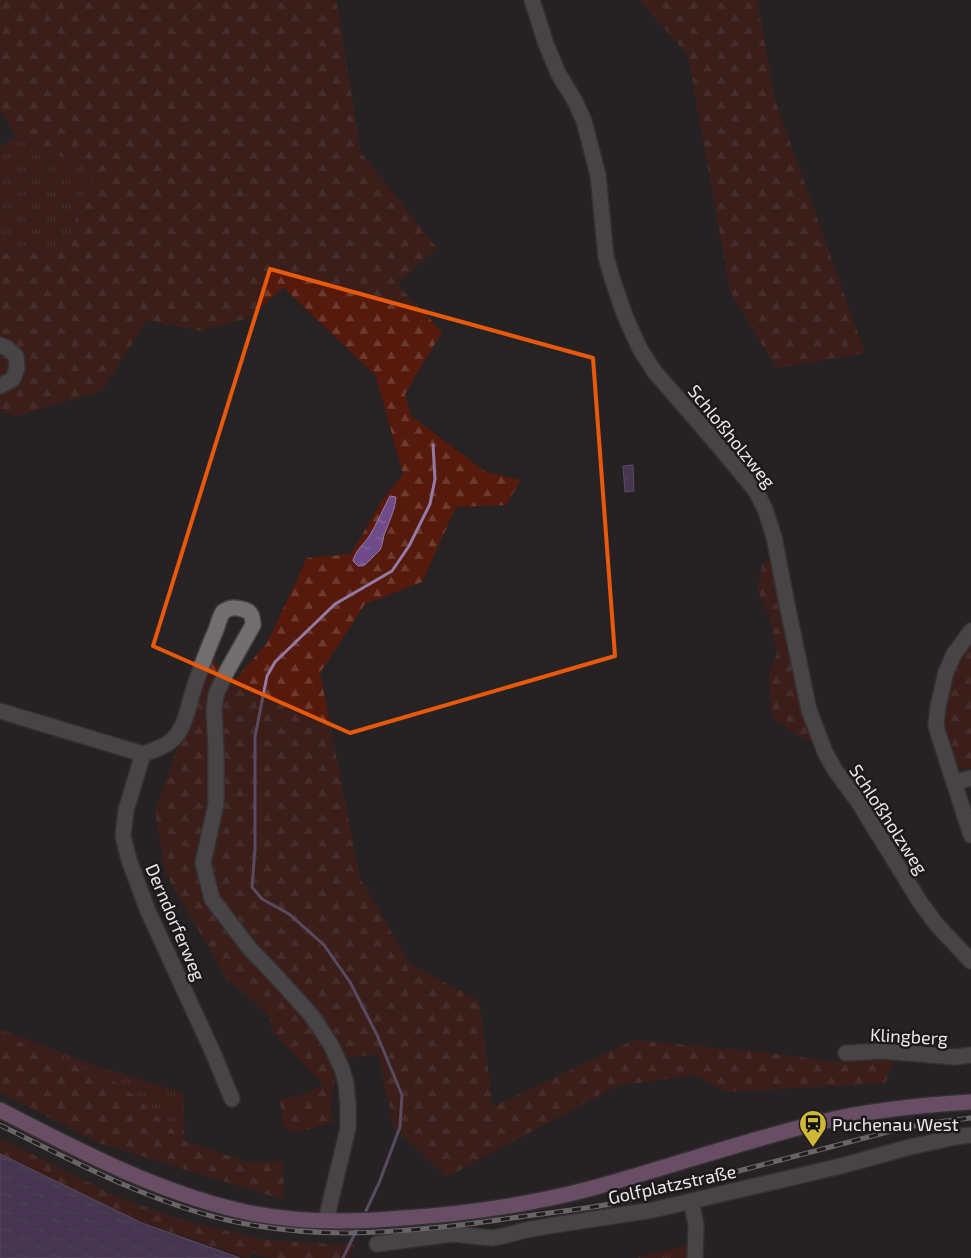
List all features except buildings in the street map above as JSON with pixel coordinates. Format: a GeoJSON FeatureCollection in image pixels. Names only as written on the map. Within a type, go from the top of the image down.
{"type":"FeatureCollection","features":[{"type":"Feature","properties":{"kind":"main road"},"geometry":{"type":"LineString","coordinates":[[0,1110],[128,1173],[181,1193],[237,1210],[280,1217],[344,1221],[417,1217],[537,1200],[591,1188],[822,1122],[883,1110],[971,1102]]}},
{"type":"Feature","properties":{"kind":"street","name":"Schloßholzweg"},"geometry":{"type":"LineString","coordinates":[[532,0],[546,44],[558,73],[575,101],[584,121],[598,175],[606,257],[625,316],[640,349],[654,371],[756,491],[765,509],[774,537],[809,710],[825,752],[835,770],[860,803],[920,902],[937,925],[971,961]]}},
{"type":"Feature","properties":{"kind":"street"},"geometry":{"type":"LineString","coordinates":[[0,345],[16,356],[17,368],[13,379],[0,386]]}},
{"type":"Feature","properties":{"kind":"street"},"geometry":{"type":"LineString","coordinates":[[0,711],[143,754],[169,744],[180,732],[186,720],[206,652],[222,613],[231,608],[250,611],[253,625],[216,694],[214,710],[216,804],[203,863],[212,900],[250,949],[312,1016],[331,1045],[342,1069],[346,1083],[348,1128],[326,1220]]}},
{"type":"Feature","properties":{"kind":"street"},"geometry":{"type":"LineString","coordinates":[[971,631],[954,654],[946,672],[936,724],[971,836]]}},
{"type":"Feature","properties":{"kind":"street","name":"Derndorferweg"},"geometry":{"type":"LineString","coordinates":[[143,754],[126,810],[123,836],[127,852],[148,911],[204,1032],[232,1099]]}},
{"type":"Feature","properties":{"kind":"street"},"geometry":{"type":"LineString","coordinates":[[954,783],[971,778]]}},
{"type":"Feature","properties":{"kind":"street","name":"Klingberg"},"geometry":{"type":"LineString","coordinates":[[846,1053],[883,1050],[955,1057],[971,1054]]}},
{"type":"Feature","properties":{"kind":"street","name":"Golfplatzstraße"},"geometry":{"type":"LineString","coordinates":[[377,1244],[453,1234],[492,1238],[526,1230],[653,1210],[841,1166],[910,1146],[971,1135]]}},
{"type":"Feature","properties":{"kind":"street"},"geometry":{"type":"LineString","coordinates":[[691,1201],[696,1225],[695,1258]]}},
{"type":"Feature","properties":{"kind":"highlighted area"},"geometry":{"type":"Polygon","coordinates":[[[270,269],[593,358],[615,656],[350,733],[153,646],[270,269]]]}},
{"type":"Feature","properties":{"kind":"green space"},"geometry":{"type":"Polygon","coordinates":[[[0,0],[336,0],[361,153],[437,248],[397,284],[442,332],[405,394],[411,416],[486,472],[521,480],[506,505],[456,507],[422,582],[365,604],[320,673],[360,878],[410,964],[479,1001],[493,1107],[634,1040],[769,1053],[836,1062],[896,1057],[885,1083],[727,1092],[695,1075],[616,1086],[447,1177],[394,1128],[378,1054],[338,1059],[330,1107],[333,1122],[292,1132],[283,1125],[280,1100],[302,1095],[324,1085],[272,1031],[269,1015],[226,978],[165,872],[155,812],[209,659],[236,679],[267,643],[307,558],[351,554],[381,502],[403,474],[376,376],[283,287],[249,318],[201,331],[147,320],[102,391],[13,417],[0,409],[0,254],[64,250],[84,197],[97,173],[16,136],[0,109],[0,0]]]}},
{"type":"Feature","properties":{"kind":"green space"},"geometry":{"type":"Polygon","coordinates":[[[639,0],[757,0],[775,100],[865,353],[776,368],[730,291],[688,55],[639,0]]]}},
{"type":"Feature","properties":{"kind":"green space"},"geometry":{"type":"Polygon","coordinates":[[[16,136],[97,173],[84,197],[64,250],[0,254],[0,147],[16,136]]]}},
{"type":"Feature","properties":{"kind":"green space"},"geometry":{"type":"Polygon","coordinates":[[[775,561],[819,743],[800,737],[772,717],[769,674],[777,654],[770,617],[758,591],[762,564],[775,561]]]}},
{"type":"Feature","properties":{"kind":"green space"},"geometry":{"type":"Polygon","coordinates":[[[971,639],[971,768],[957,768],[941,724],[950,674],[971,639]]]}},
{"type":"Feature","properties":{"kind":"green space"},"geometry":{"type":"Polygon","coordinates":[[[0,1029],[88,1063],[183,1093],[185,1141],[122,1085],[0,1034],[0,1029]]]}},
{"type":"Feature","properties":{"kind":"green space"},"geometry":{"type":"Polygon","coordinates":[[[0,1034],[122,1085],[185,1141],[246,1162],[283,1162],[284,1200],[96,1142],[0,1092],[0,1034]]]}},
{"type":"Feature","properties":{"kind":"green space"},"geometry":{"type":"Polygon","coordinates":[[[0,1138],[116,1196],[181,1220],[261,1239],[355,1245],[349,1258],[274,1258],[251,1253],[249,1258],[246,1258],[139,1221],[0,1154],[0,1138]]]}},
{"type":"Feature","properties":{"kind":"green space"},"geometry":{"type":"Polygon","coordinates":[[[694,1242],[694,1258],[636,1258],[680,1247],[694,1242]]]}},
{"type":"Feature","properties":{"kind":"water"},"geometry":{"type":"Polygon","coordinates":[[[633,465],[634,491],[625,492],[623,466],[633,465]]]}},
{"type":"Feature","properties":{"kind":"water"},"geometry":{"type":"Polygon","coordinates":[[[390,496],[396,497],[380,550],[365,565],[358,566],[353,561],[354,557],[370,535],[390,496]]]}},
{"type":"Feature","properties":{"kind":"water"},"geometry":{"type":"Polygon","coordinates":[[[0,1154],[142,1223],[240,1258],[0,1258],[0,1154]]]}},
{"type":"Feature","properties":{"kind":"waterway"},"geometry":{"type":"LineString","coordinates":[[364,1215],[379,1183],[400,1127],[402,1095],[377,1035],[350,982],[324,945],[289,914],[262,899],[252,887],[255,849],[255,737],[267,676],[275,662],[335,604],[392,571],[409,546],[430,504],[435,479],[433,445]]}},
{"type":"Feature","properties":{"kind":"waterway"},"geometry":{"type":"LineString","coordinates":[[343,1258],[359,1225]]}},
{"type":"Feature","properties":{"kind":"railway"},"geometry":{"type":"LineString","coordinates":[[0,1125],[111,1179],[197,1212],[258,1226],[288,1230],[348,1233],[407,1230],[487,1222],[611,1204],[895,1130],[929,1123],[971,1118]]}},
{"type":"Feature","properties":{"kind":"place","name":"Puchenau West"},"geometry":{"type":"Point","coordinates":[813,1148]}}]}
